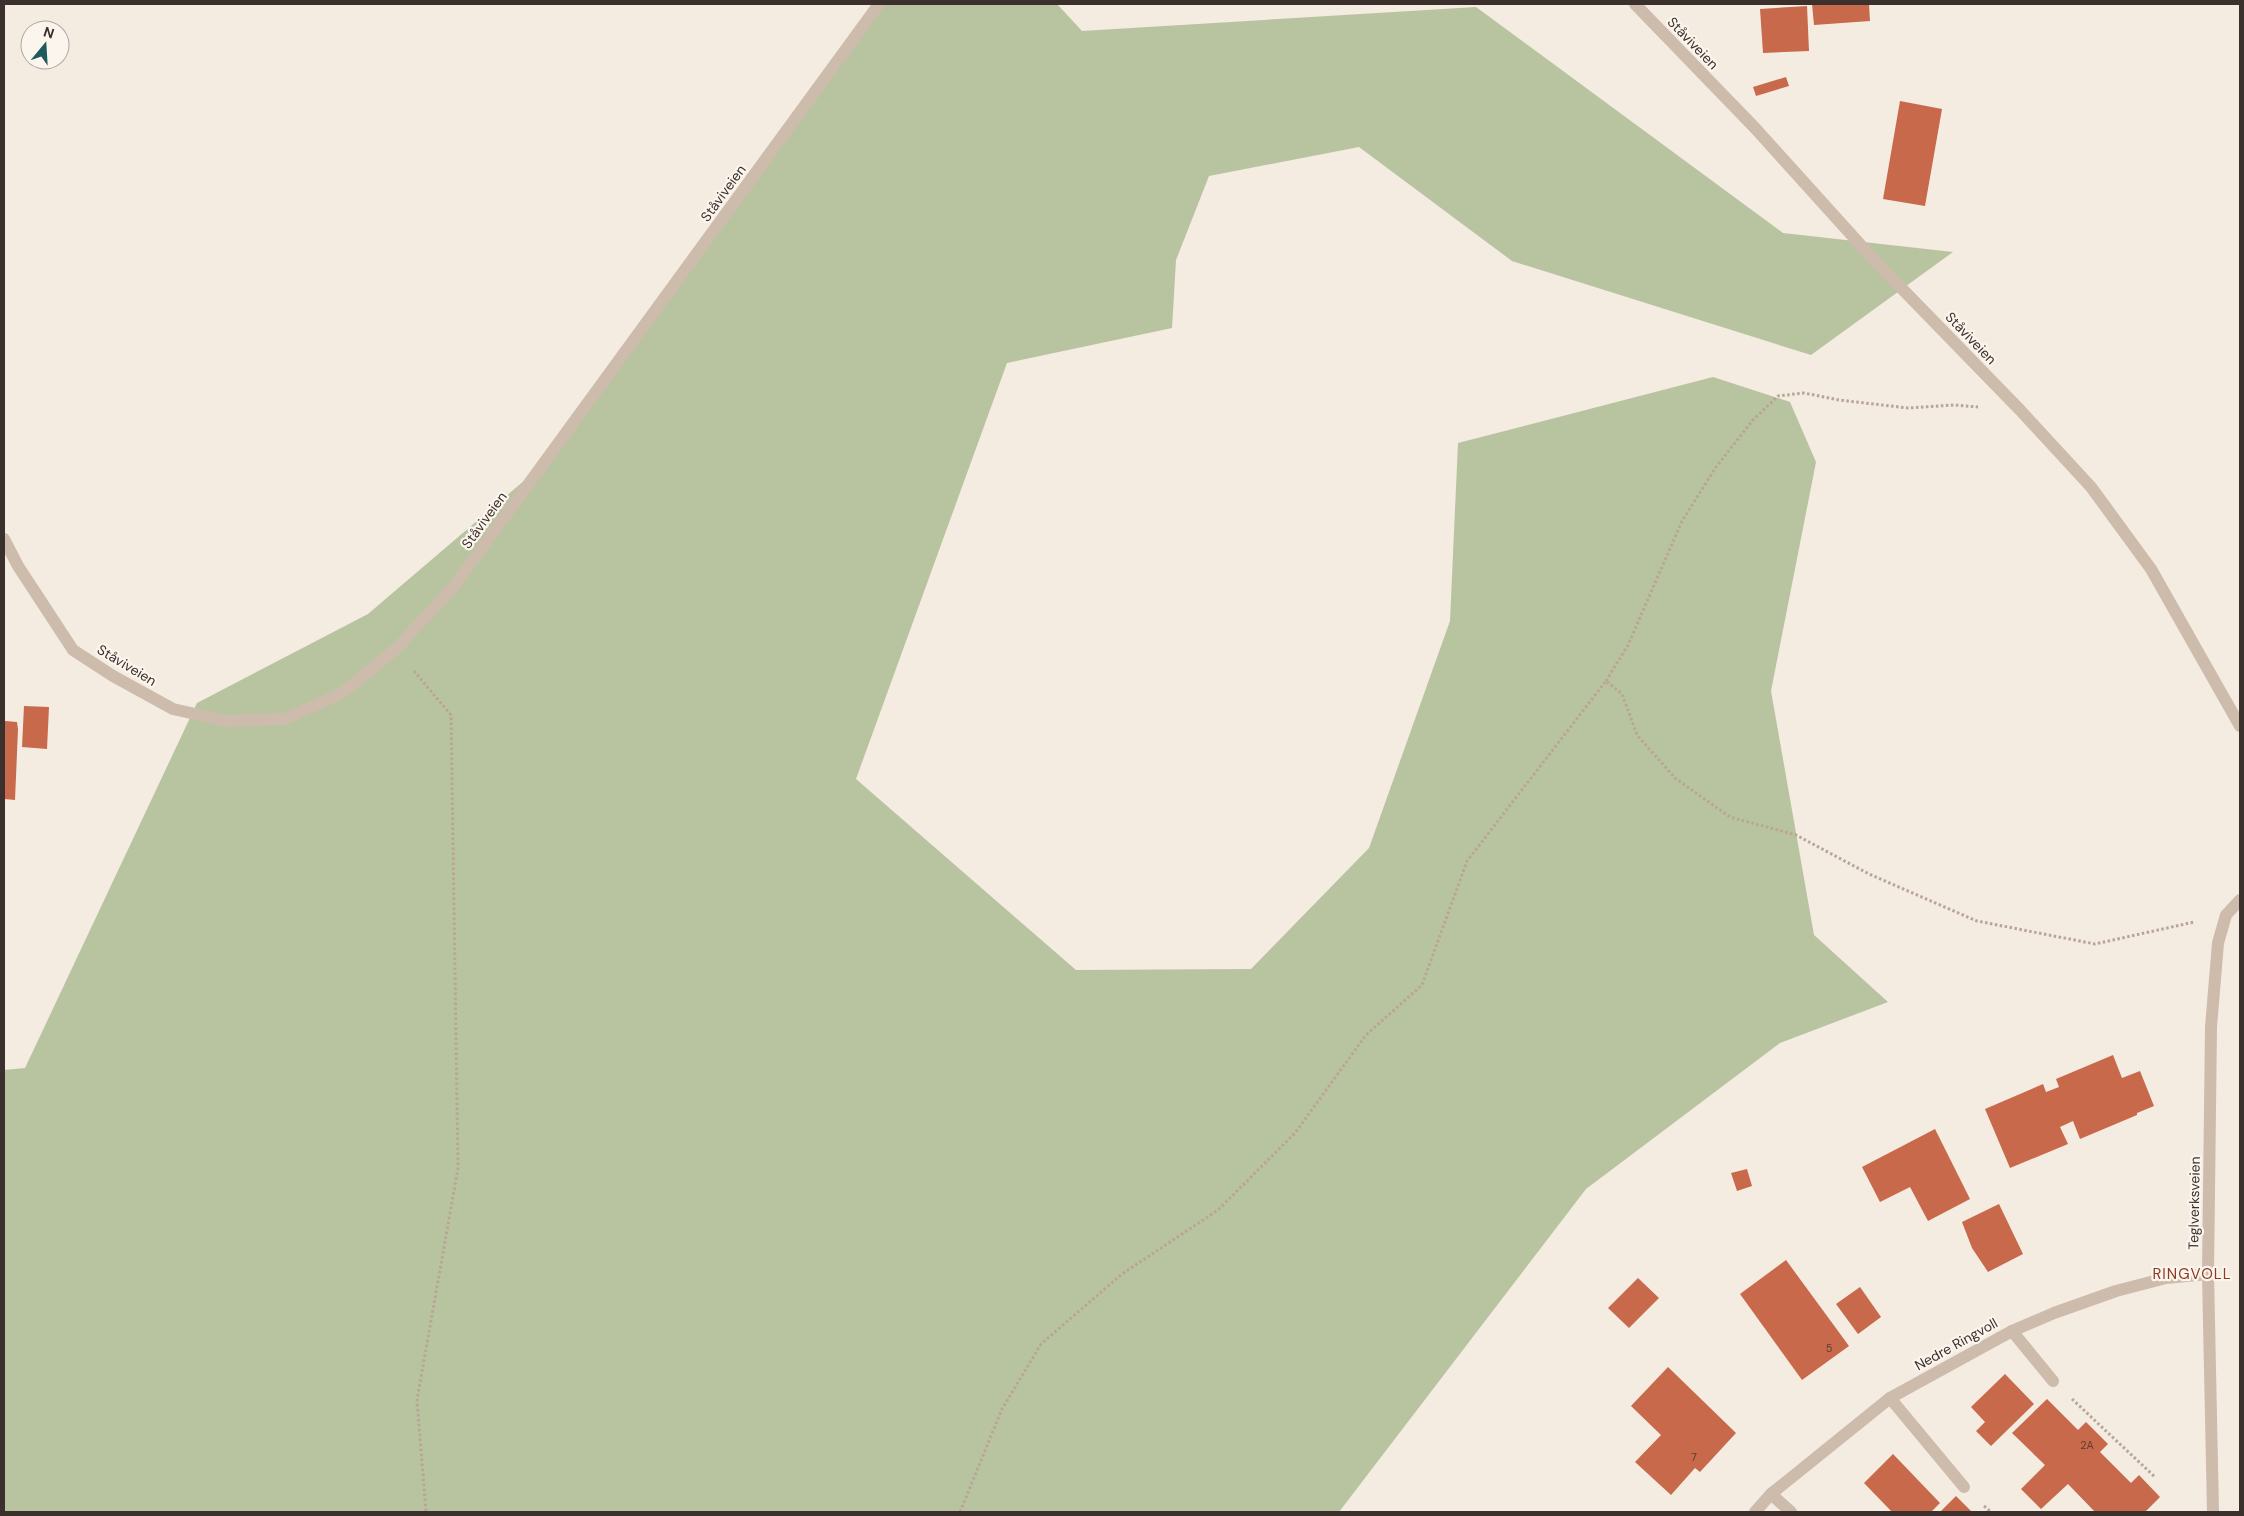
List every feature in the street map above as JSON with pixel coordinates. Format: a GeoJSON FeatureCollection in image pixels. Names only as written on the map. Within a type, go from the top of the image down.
{"type":"FeatureCollection","features":[{"type":"Feature","properties":{"kind":"street","name":"Ståviveien"},"geometry":{"type":"LineString","coordinates":[[4,539],[18,566],[73,650],[113,676],[172,708],[226,721],[285,719],[342,693],[396,649],[454,586],[879,4]]}},
{"type":"Feature","properties":{"kind":"street","name":"Ståviveien"},"geometry":{"type":"LineString","coordinates":[[1635,4],[1755,128],[1876,262],[2020,410],[2091,487],[2151,569],[2240,726]]}},
{"type":"Feature","properties":{"kind":"street","name":"Teglverksveien"},"geometry":{"type":"LineString","coordinates":[[2213,1512],[2208,1274],[2211,1027],[2218,943],[2226,915],[2240,900]]}},
{"type":"Feature","properties":{"kind":"street","name":"Nedre Ringvoll"},"geometry":{"type":"LineString","coordinates":[[1755,1512],[1771,1494],[1890,1398],[2012,1331],[2054,1313],[2116,1291],[2166,1278],[2208,1274]]}},
{"type":"Feature","properties":{"kind":"street"},"geometry":{"type":"LineString","coordinates":[[2012,1331],[2053,1381]]}},
{"type":"Feature","properties":{"kind":"street"},"geometry":{"type":"LineString","coordinates":[[1890,1398],[1964,1487]]}},
{"type":"Feature","properties":{"kind":"street"},"geometry":{"type":"LineString","coordinates":[[1771,1494],[1791,1512]]}},
{"type":"Feature","properties":{"kind":"path"},"geometry":{"type":"LineString","coordinates":[[960,1512],[1002,1409],[1041,1344],[1122,1274],[1218,1210],[1295,1134],[1366,1035],[1422,985],[1467,861],[1606,681],[1628,645],[1682,521],[1716,467],[1753,420],[1778,396],[1804,393],[1839,400],[1908,408],[1954,405],[2020,410]]}},
{"type":"Feature","properties":{"kind":"path"},"geometry":{"type":"LineString","coordinates":[[396,649],[450,715],[458,1168],[417,1400],[426,1512]]}},
{"type":"Feature","properties":{"kind":"path"},"geometry":{"type":"LineString","coordinates":[[1606,681],[1622,694],[1637,735],[1675,778],[1730,817],[1796,835],[1869,874],[1977,921],[2096,944],[2226,915]]}},
{"type":"Feature","properties":{"kind":"path"},"geometry":{"type":"LineString","coordinates":[[2053,1381],[2155,1478]]}},
{"type":"Feature","properties":{"kind":"green space"},"geometry":{"type":"Polygon","coordinates":[[[879,4],[1057,4],[1082,31],[1476,7],[1783,233],[1953,252],[1811,355],[1512,261],[1359,147],[1209,176],[1176,260],[1172,328],[1007,363],[856,779],[1076,970],[1251,969],[1369,848],[1450,621],[1458,443],[1713,377],[1790,402],[1816,462],[1771,691],[1814,935],[1888,1002],[1780,1043],[1586,1189],[1339,1512],[4,1512],[4,1070],[25,1068],[197,703],[368,614],[546,462],[879,4]]]}},
{"type":"Feature","properties":{"kind":"building"},"geometry":{"type":"Polygon","coordinates":[[[1812,4],[1869,4],[1870,21],[1814,25],[1812,4]]]}},
{"type":"Feature","properties":{"kind":"building"},"geometry":{"type":"Polygon","coordinates":[[[1807,6],[1809,51],[1763,53],[1760,9],[1807,6]]]}},
{"type":"Feature","properties":{"kind":"building"},"geometry":{"type":"Polygon","coordinates":[[[1786,77],[1789,86],[1756,96],[1753,87],[1786,77]]]}},
{"type":"Feature","properties":{"kind":"building"},"geometry":{"type":"Polygon","coordinates":[[[1900,101],[1942,109],[1925,206],[1883,199],[1900,101]]]}},
{"type":"Feature","properties":{"kind":"building"},"geometry":{"type":"Polygon","coordinates":[[[24,706],[49,707],[47,749],[22,747],[24,706]]]}},
{"type":"Feature","properties":{"kind":"building"},"geometry":{"type":"Polygon","coordinates":[[[5,721],[17,722],[18,729],[15,800],[4,799],[5,721]]]}},
{"type":"Feature","properties":{"kind":"building"},"geometry":{"type":"Polygon","coordinates":[[[2113,1055],[2122,1078],[2140,1071],[2154,1106],[2080,1139],[2073,1121],[2060,1127],[2068,1144],[2010,1168],[1985,1109],[2043,1084],[2046,1092],[2059,1087],[2056,1079],[2113,1055]]]}},
{"type":"Feature","properties":{"kind":"building"},"geometry":{"type":"Polygon","coordinates":[[[1935,1129],[1970,1199],[1928,1221],[1910,1187],[1880,1202],[1862,1167],[1935,1129]]]}},
{"type":"Feature","properties":{"kind":"building"},"geometry":{"type":"Polygon","coordinates":[[[1747,1169],[1752,1186],[1737,1191],[1731,1173],[1747,1169]]]}},
{"type":"Feature","properties":{"kind":"building"},"geometry":{"type":"Polygon","coordinates":[[[1999,1204],[2023,1254],[1988,1272],[1972,1248],[1962,1222],[1999,1204]]]}},
{"type":"Feature","properties":{"kind":"building"},"geometry":{"type":"Polygon","coordinates":[[[1786,1260],[1849,1346],[1802,1380],[1740,1294],[1786,1260]]]}},
{"type":"Feature","properties":{"kind":"building"},"geometry":{"type":"Polygon","coordinates":[[[1638,1278],[1659,1298],[1629,1328],[1608,1308],[1638,1278]]]}},
{"type":"Feature","properties":{"kind":"building"},"geometry":{"type":"Polygon","coordinates":[[[1860,1287],[1881,1317],[1858,1334],[1836,1304],[1860,1287]]]}},
{"type":"Feature","properties":{"kind":"building"},"geometry":{"type":"Polygon","coordinates":[[[1668,1367],[1736,1433],[1700,1472],[1695,1468],[1671,1495],[1635,1462],[1661,1435],[1631,1406],[1668,1367]]]}},
{"type":"Feature","properties":{"kind":"building"},"geometry":{"type":"Polygon","coordinates":[[[2005,1374],[2034,1404],[1991,1446],[1976,1431],[1985,1422],[1971,1407],[2005,1374]]]}},
{"type":"Feature","properties":{"kind":"building"},"geometry":{"type":"Polygon","coordinates":[[[2047,1399],[2078,1430],[2086,1422],[2108,1444],[2100,1452],[2131,1483],[2139,1475],[2160,1497],[2145,1512],[2095,1512],[2068,1484],[2041,1509],[2021,1489],[2045,1465],[2012,1433],[2047,1399]]]}},
{"type":"Feature","properties":{"kind":"building"},"geometry":{"type":"Polygon","coordinates":[[[1893,1454],[1940,1503],[1931,1512],[1892,1512],[1864,1483],[1893,1454]]]}},
{"type":"Feature","properties":{"kind":"building"},"geometry":{"type":"Polygon","coordinates":[[[1956,1496],[1972,1512],[1940,1512],[1956,1496]]]}},
{"type":"Feature","properties":{"kind":"district","name":"RINGVOLL"},"geometry":{"type":"Point","coordinates":[2192,1274]}}]}
